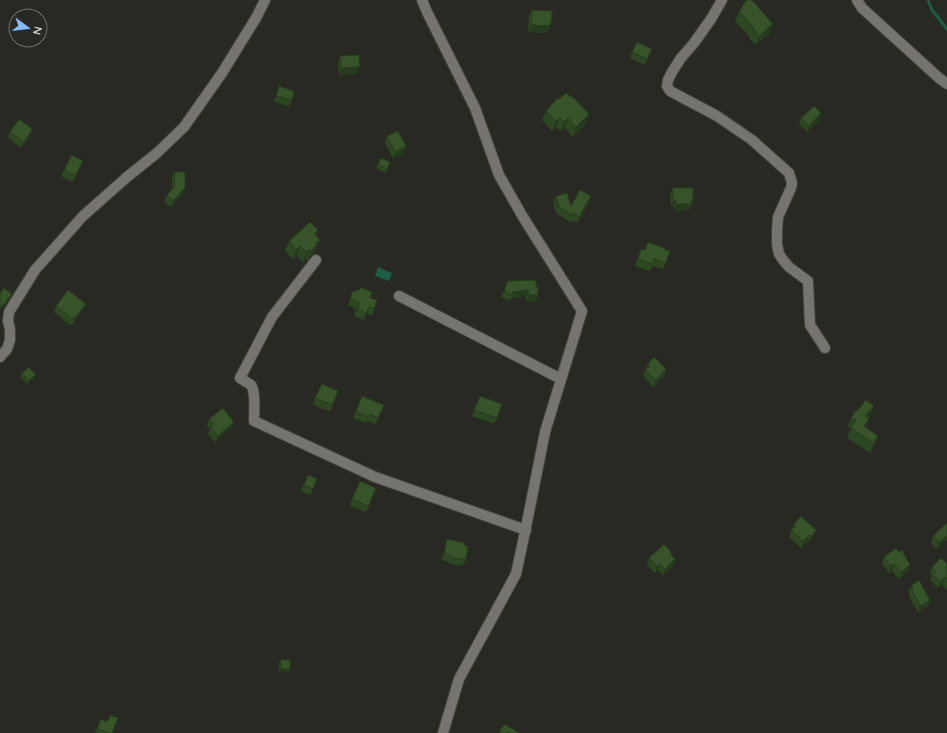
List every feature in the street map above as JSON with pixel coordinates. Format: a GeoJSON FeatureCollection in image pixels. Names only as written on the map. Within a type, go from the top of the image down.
{"type":"FeatureCollection","features":[{"type":"Feature","properties":{"kind":"street"},"geometry":{"type":"LineString","coordinates":[[0,357],[7,348],[10,340],[8,321],[9,312],[35,270],[83,216],[157,153],[184,127],[222,73],[256,18],[264,0]]}},
{"type":"Feature","properties":{"kind":"street"},"geometry":{"type":"LineString","coordinates":[[422,0],[475,108],[499,175],[523,217],[582,311],[544,432],[526,530],[516,574],[459,679],[443,733]]}},
{"type":"Feature","properties":{"kind":"street"},"geometry":{"type":"LineString","coordinates":[[722,0],[711,19],[681,58],[668,80],[667,86],[670,91],[717,116],[752,140],[789,173],[792,183],[791,188],[778,217],[777,244],[779,254],[789,267],[808,281],[810,325],[825,348]]}},
{"type":"Feature","properties":{"kind":"street"},"geometry":{"type":"LineString","coordinates":[[857,0],[862,8],[947,84]]}},
{"type":"Feature","properties":{"kind":"street"},"geometry":{"type":"LineString","coordinates":[[316,260],[272,317],[240,378],[251,386],[254,394],[254,421],[375,477],[526,530]]}},
{"type":"Feature","properties":{"kind":"street"},"geometry":{"type":"LineString","coordinates":[[398,296],[561,379]]}},
{"type":"Feature","properties":{"kind":"shaded area"},"geometry":{"type":"Polygon","coordinates":[[[378,267],[392,273],[389,281],[375,276],[378,267]]]}},
{"type":"Feature","properties":{"kind":"building"},"geometry":{"type":"Polygon","coordinates":[[[746,0],[752,0],[773,24],[759,36],[754,28],[739,12],[746,0]]]}},
{"type":"Feature","properties":{"kind":"building"},"geometry":{"type":"Polygon","coordinates":[[[532,10],[552,11],[550,26],[531,25],[532,10]]]}},
{"type":"Feature","properties":{"kind":"building"},"geometry":{"type":"Polygon","coordinates":[[[637,42],[652,49],[647,59],[632,52],[637,42]]]}},
{"type":"Feature","properties":{"kind":"building"},"geometry":{"type":"Polygon","coordinates":[[[359,55],[360,67],[341,68],[340,56],[359,55]]]}},
{"type":"Feature","properties":{"kind":"building"},"geometry":{"type":"Polygon","coordinates":[[[279,86],[294,91],[292,100],[276,96],[279,86]]]}},
{"type":"Feature","properties":{"kind":"building"},"geometry":{"type":"Polygon","coordinates":[[[566,93],[571,97],[572,96],[589,114],[576,127],[568,118],[564,122],[560,118],[556,121],[546,111],[558,98],[559,99],[566,93]]]}},
{"type":"Feature","properties":{"kind":"building"},"geometry":{"type":"Polygon","coordinates":[[[814,106],[821,113],[809,126],[801,118],[814,106]]]}},
{"type":"Feature","properties":{"kind":"building"},"geometry":{"type":"Polygon","coordinates":[[[19,119],[32,130],[24,142],[10,132],[19,119]]]}},
{"type":"Feature","properties":{"kind":"building"},"geometry":{"type":"Polygon","coordinates":[[[398,131],[406,146],[395,152],[387,136],[398,131]]]}},
{"type":"Feature","properties":{"kind":"building"},"geometry":{"type":"Polygon","coordinates":[[[72,155],[83,161],[75,176],[64,170],[72,155]]]}},
{"type":"Feature","properties":{"kind":"building"},"geometry":{"type":"Polygon","coordinates":[[[381,158],[390,162],[387,169],[378,165],[381,158]]]}},
{"type":"Feature","properties":{"kind":"building"},"geometry":{"type":"Polygon","coordinates":[[[174,172],[185,172],[185,188],[173,201],[167,195],[175,186],[174,172]]]}},
{"type":"Feature","properties":{"kind":"building"},"geometry":{"type":"Polygon","coordinates":[[[673,188],[693,188],[693,201],[691,201],[691,204],[676,204],[676,200],[673,200],[673,188]]]}},
{"type":"Feature","properties":{"kind":"building"},"geometry":{"type":"Polygon","coordinates":[[[580,190],[591,196],[579,217],[573,213],[574,216],[559,207],[556,196],[567,193],[571,206],[580,190]]]}},
{"type":"Feature","properties":{"kind":"building"},"geometry":{"type":"Polygon","coordinates":[[[310,222],[318,230],[314,234],[320,240],[311,251],[309,249],[306,252],[300,246],[296,250],[289,241],[310,222]]]}},
{"type":"Feature","properties":{"kind":"building"},"geometry":{"type":"Polygon","coordinates":[[[648,242],[670,251],[666,263],[654,259],[653,264],[638,259],[641,249],[645,250],[648,242]]]}},
{"type":"Feature","properties":{"kind":"building"},"geometry":{"type":"Polygon","coordinates":[[[536,280],[538,295],[529,295],[528,290],[513,292],[512,295],[504,291],[508,281],[536,280]]]}},
{"type":"Feature","properties":{"kind":"building"},"geometry":{"type":"Polygon","coordinates":[[[360,287],[372,292],[370,298],[377,300],[374,309],[369,307],[366,313],[357,309],[359,303],[350,298],[353,291],[355,292],[357,289],[359,290],[360,287]]]}},
{"type":"Feature","properties":{"kind":"building"},"geometry":{"type":"Polygon","coordinates":[[[4,288],[12,294],[0,307],[0,294],[4,288]]]}},
{"type":"Feature","properties":{"kind":"building"},"geometry":{"type":"Polygon","coordinates":[[[68,290],[86,304],[74,319],[56,306],[68,290]]]}},
{"type":"Feature","properties":{"kind":"building"},"geometry":{"type":"Polygon","coordinates":[[[654,357],[666,369],[656,380],[645,370],[650,366],[648,364],[654,357]]]}},
{"type":"Feature","properties":{"kind":"building"},"geometry":{"type":"Polygon","coordinates":[[[29,367],[36,375],[28,381],[22,373],[29,367]]]}},
{"type":"Feature","properties":{"kind":"building"},"geometry":{"type":"Polygon","coordinates":[[[322,384],[338,391],[332,405],[315,398],[322,384]]]}},
{"type":"Feature","properties":{"kind":"building"},"geometry":{"type":"Polygon","coordinates":[[[362,396],[384,405],[378,418],[370,414],[368,417],[356,411],[362,396]]]}},
{"type":"Feature","properties":{"kind":"building"},"geometry":{"type":"Polygon","coordinates":[[[480,396],[502,404],[497,418],[474,410],[480,396]]]}},
{"type":"Feature","properties":{"kind":"building"},"geometry":{"type":"Polygon","coordinates":[[[866,400],[874,406],[865,416],[869,418],[864,426],[878,436],[873,443],[851,428],[856,420],[851,418],[856,410],[857,411],[866,400]]]}},
{"type":"Feature","properties":{"kind":"building"},"geometry":{"type":"Polygon","coordinates":[[[223,408],[234,422],[218,436],[210,427],[214,424],[209,419],[223,408]]]}},
{"type":"Feature","properties":{"kind":"building"},"geometry":{"type":"Polygon","coordinates":[[[308,475],[317,479],[313,489],[304,485],[308,475]]]}},
{"type":"Feature","properties":{"kind":"building"},"geometry":{"type":"Polygon","coordinates":[[[360,481],[376,488],[369,505],[367,506],[352,499],[360,481]]]}},
{"type":"Feature","properties":{"kind":"building"},"geometry":{"type":"Polygon","coordinates":[[[801,516],[816,530],[811,536],[809,535],[803,541],[791,530],[796,526],[794,524],[801,516]]]}},
{"type":"Feature","properties":{"kind":"building"},"geometry":{"type":"Polygon","coordinates":[[[947,523],[947,536],[939,542],[933,536],[947,523]]]}},
{"type":"Feature","properties":{"kind":"building"},"geometry":{"type":"Polygon","coordinates":[[[447,539],[465,543],[464,545],[468,546],[466,559],[462,558],[462,560],[451,557],[451,555],[444,554],[447,539]]]}},
{"type":"Feature","properties":{"kind":"building"},"geometry":{"type":"Polygon","coordinates":[[[664,544],[675,559],[665,569],[660,564],[657,567],[649,558],[664,544]]]}},
{"type":"Feature","properties":{"kind":"building"},"geometry":{"type":"Polygon","coordinates":[[[896,548],[899,552],[902,550],[910,565],[901,572],[894,564],[891,566],[884,557],[896,548]]]}},
{"type":"Feature","properties":{"kind":"building"},"geometry":{"type":"Polygon","coordinates":[[[941,558],[947,564],[947,581],[945,577],[940,582],[933,574],[936,571],[932,567],[941,558]]]}},
{"type":"Feature","properties":{"kind":"building"},"geometry":{"type":"Polygon","coordinates":[[[919,580],[930,600],[920,606],[911,586],[919,580]]]}},
{"type":"Feature","properties":{"kind":"building"},"geometry":{"type":"Polygon","coordinates":[[[281,660],[290,660],[290,669],[281,669],[281,660]]]}},
{"type":"Feature","properties":{"kind":"building"},"geometry":{"type":"Polygon","coordinates":[[[110,715],[118,718],[112,733],[97,729],[101,719],[107,722],[110,715]]]}},
{"type":"Feature","properties":{"kind":"building"},"geometry":{"type":"Polygon","coordinates":[[[504,724],[520,733],[499,733],[504,724]]]}},
{"type":"Feature","properties":{"kind":"waterway"},"geometry":{"type":"LineString","coordinates":[[928,0],[932,10],[947,29]]}}]}
